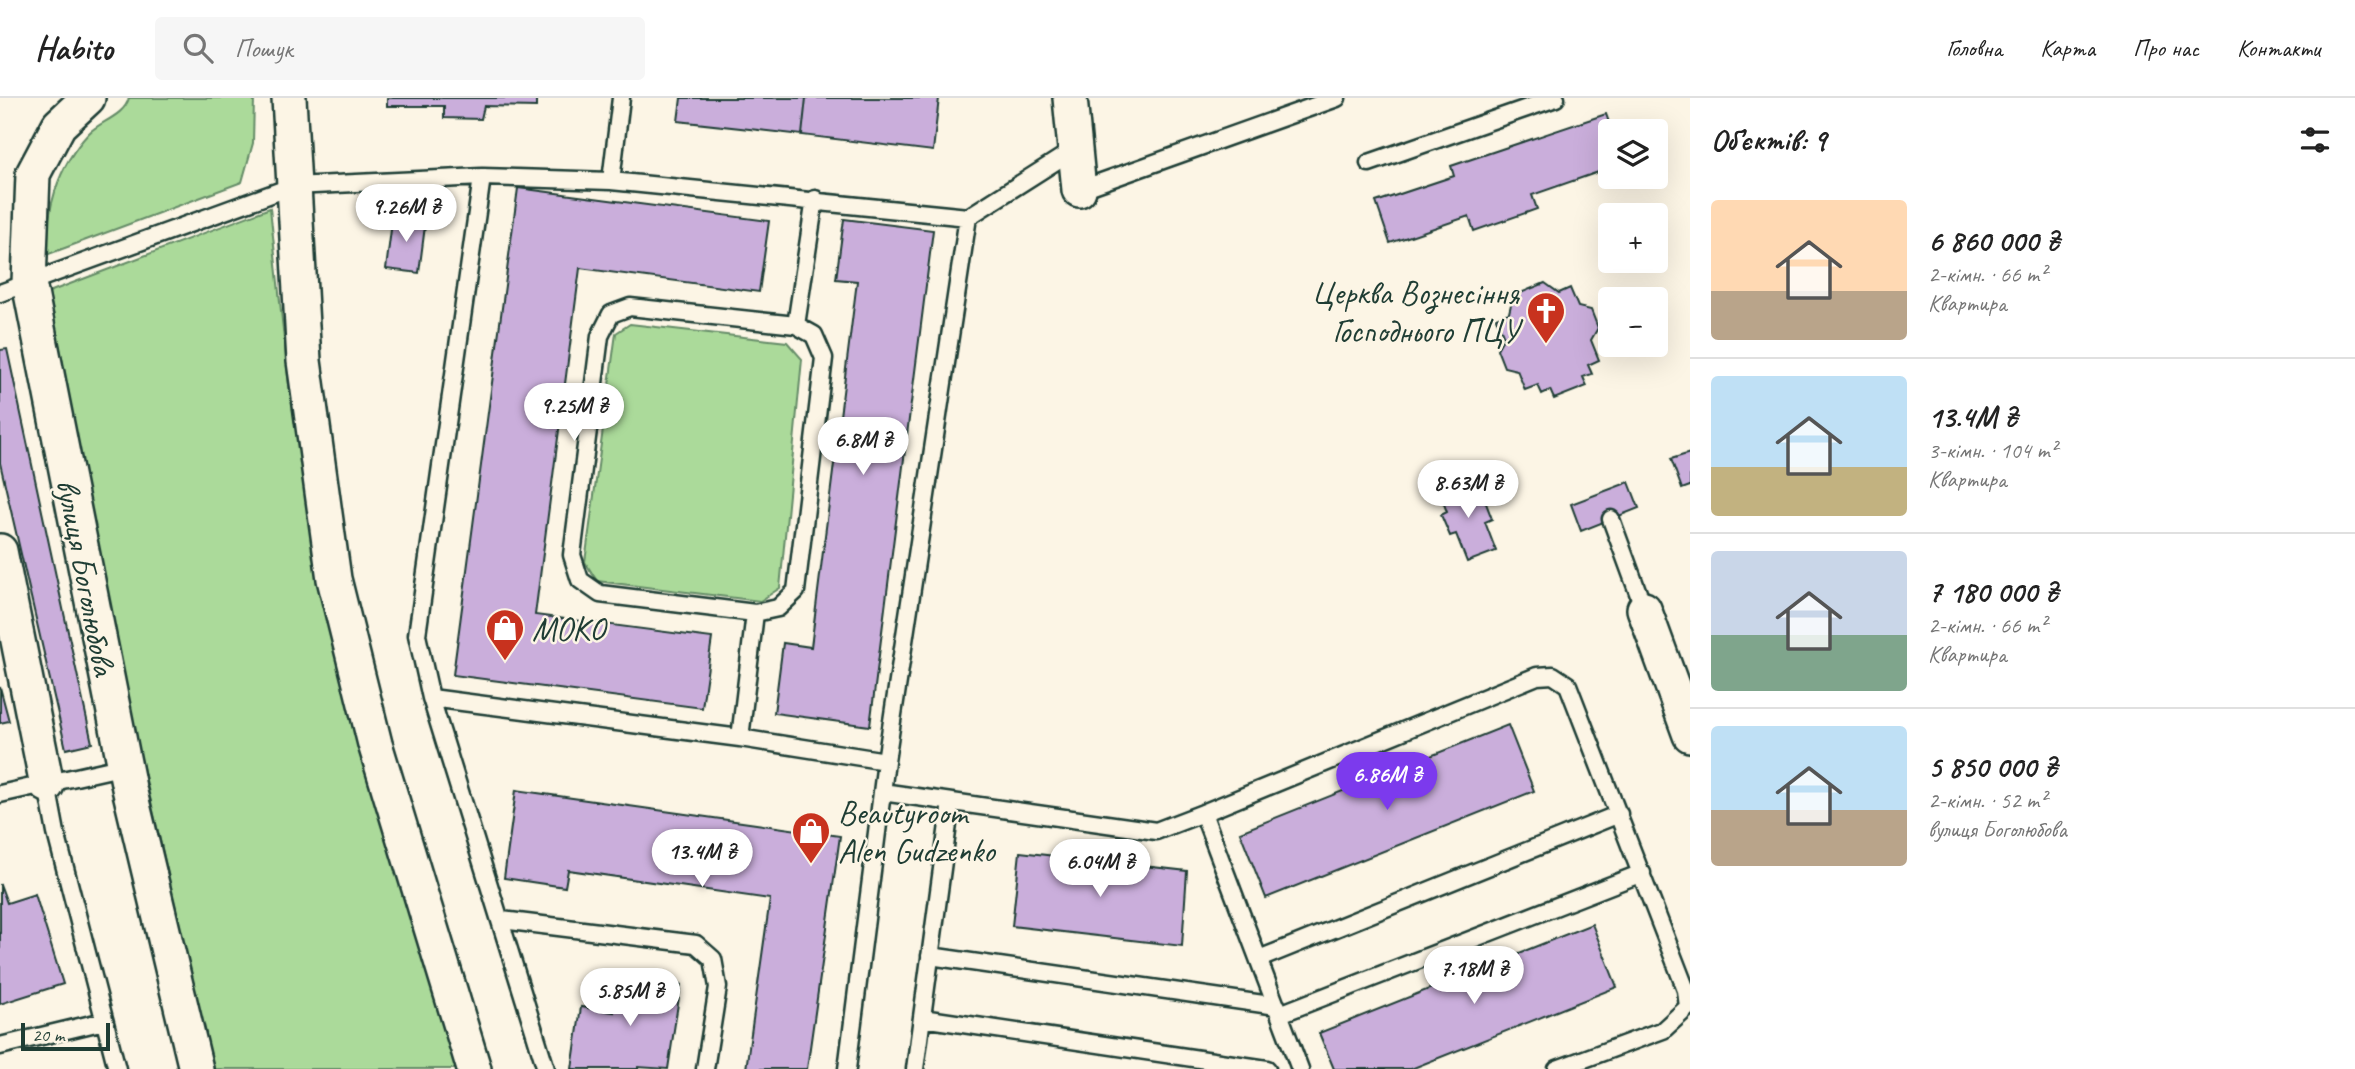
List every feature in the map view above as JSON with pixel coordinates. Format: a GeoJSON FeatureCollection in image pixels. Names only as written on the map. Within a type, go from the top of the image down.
{"type":"FeatureCollection","features":[{"type":"Feature","properties":{"kind":"street","name":"вулиця Боголюбова"},"geometry":{"type":"LineString","coordinates":[[88,98],[60,125],[33,174],[15,288],[196,1069]]}},
{"type":"Feature","properties":{"kind":"street"},"geometry":{"type":"LineString","coordinates":[[289,98],[304,361],[334,579],[379,755],[474,1069]]}},
{"type":"Feature","properties":{"kind":"street"},"geometry":{"type":"LineString","coordinates":[[1070,98],[1079,190]]}},
{"type":"Feature","properties":{"kind":"street"},"geometry":{"type":"LineString","coordinates":[[0,551],[47,785]]}},
{"type":"Feature","properties":{"kind":"street"},"geometry":{"type":"LineString","coordinates":[[1644,609],[1690,735]]}},
{"type":"Feature","properties":{"kind":"lane"},"geometry":{"type":"LineString","coordinates":[[611,180],[621,98]]}},
{"type":"Feature","properties":{"kind":"lane"},"geometry":{"type":"LineString","coordinates":[[1079,190],[1338,98]]}},
{"type":"Feature","properties":{"kind":"lane"},"geometry":{"type":"LineString","coordinates":[[1503,98],[1509,114]]}},
{"type":"Feature","properties":{"kind":"lane"},"geometry":{"type":"LineString","coordinates":[[1369,163],[1556,98]]}},
{"type":"Feature","properties":{"kind":"lane"},"geometry":{"type":"LineString","coordinates":[[15,288],[293,186],[482,177],[611,180],[968,216],[1075,149]]}},
{"type":"Feature","properties":{"kind":"lane"},"geometry":{"type":"LineString","coordinates":[[482,177],[417,635],[431,698],[546,1069]]}},
{"type":"Feature","properties":{"kind":"lane"},"geometry":{"type":"LineString","coordinates":[[796,325],[815,200]]}},
{"type":"Feature","properties":{"kind":"lane"},"geometry":{"type":"LineString","coordinates":[[847,1069],[886,761],[968,216]]}},
{"type":"Feature","properties":{"kind":"lane"},"geometry":{"type":"LineString","coordinates":[[630,307],[796,325],[814,335],[824,358],[796,591],[778,608],[755,613],[600,594],[580,580],[572,555],[600,336],[611,314],[630,307]]}},
{"type":"Feature","properties":{"kind":"lane"},"geometry":{"type":"LineString","coordinates":[[1611,519],[1644,609]]}},
{"type":"Feature","properties":{"kind":"lane"},"geometry":{"type":"LineString","coordinates":[[740,738],[755,613]]}},
{"type":"Feature","properties":{"kind":"lane"},"geometry":{"type":"LineString","coordinates":[[882,792],[1156,831],[1537,676],[1553,675],[1568,685],[1576,701],[1686,990],[1688,1007],[1663,1030],[1557,1069]]}},
{"type":"Feature","properties":{"kind":"lane"},"geometry":{"type":"LineString","coordinates":[[431,698],[740,738],[886,761]]}},
{"type":"Feature","properties":{"kind":"lane"},"geometry":{"type":"LineString","coordinates":[[0,793],[47,785],[125,766]]}},
{"type":"Feature","properties":{"kind":"lane"},"geometry":{"type":"LineString","coordinates":[[47,785],[117,1069]]}},
{"type":"Feature","properties":{"kind":"lane"},"geometry":{"type":"LineString","coordinates":[[915,1069],[951,802]]}},
{"type":"Feature","properties":{"kind":"lane"},"geometry":{"type":"LineString","coordinates":[[1203,813],[1300,1069]]}},
{"type":"Feature","properties":{"kind":"lane"},"geometry":{"type":"LineString","coordinates":[[1259,960],[1619,814]]}},
{"type":"Feature","properties":{"kind":"lane"},"geometry":{"type":"LineString","coordinates":[[930,956],[1279,1010],[1642,873]]}},
{"type":"Feature","properties":{"kind":"lane"},"geometry":{"type":"LineString","coordinates":[[502,920],[695,944],[713,959],[718,987],[705,1069]]}},
{"type":"Feature","properties":{"kind":"lane"},"geometry":{"type":"LineString","coordinates":[[922,1018],[1267,1069]]}},
{"type":"Feature","properties":{"kind":"lane"},"geometry":{"type":"LineString","coordinates":[[0,1046],[104,1021]]}},
{"type":"Feature","properties":{"kind":"green space"},"geometry":{"type":"Polygon","coordinates":[[[129,98],[254,98],[253,143],[242,182],[46,255],[51,205],[68,160],[89,133],[117,114],[129,98]]]}},
{"type":"Feature","properties":{"kind":"green space"},"geometry":{"type":"Polygon","coordinates":[[[270,208],[289,386],[321,578],[459,1069],[213,1069],[129,707],[49,292],[270,208]]]}},
{"type":"Feature","properties":{"kind":"green space"},"geometry":{"type":"Polygon","coordinates":[[[630,324],[787,342],[802,359],[780,588],[760,601],[597,581],[585,562],[616,333],[630,324]]]}},
{"type":"Feature","properties":{"kind":"building"},"geometry":{"type":"Polygon","coordinates":[[[387,98],[536,98],[536,107],[484,106],[481,119],[444,118],[444,106],[387,106],[387,98]]]}},
{"type":"Feature","properties":{"kind":"building"},"geometry":{"type":"Polygon","coordinates":[[[681,98],[806,98],[802,135],[678,121],[681,98]]]}},
{"type":"Feature","properties":{"kind":"building"},"geometry":{"type":"Polygon","coordinates":[[[806,98],[939,98],[933,151],[802,135],[806,98]]]}},
{"type":"Feature","properties":{"kind":"building"},"geometry":{"type":"Polygon","coordinates":[[[1606,114],[1608,119],[1598,119],[1598,172],[1532,195],[1537,209],[1474,231],[1469,216],[1390,243],[1376,202],[1454,176],[1451,166],[1606,114]]]}},
{"type":"Feature","properties":{"kind":"building"},"geometry":{"type":"Polygon","coordinates":[[[518,188],[769,221],[759,292],[580,268],[535,615],[712,638],[702,708],[453,675],[518,188]]]}},
{"type":"Feature","properties":{"kind":"building"},"geometry":{"type":"Polygon","coordinates":[[[393,214],[426,218],[419,273],[386,269],[393,214]]]}},
{"type":"Feature","properties":{"kind":"building"},"geometry":{"type":"Polygon","coordinates":[[[844,219],[933,230],[870,726],[774,713],[783,643],[811,647],[857,281],[836,279],[844,219]]]}},
{"type":"Feature","properties":{"kind":"building","name":"Церква Вознесіння Господнього ПЦУ"},"geometry":{"type":"Polygon","coordinates":[[[1545,283],[1559,293],[1570,288],[1578,307],[1591,310],[1598,328],[1591,340],[1599,360],[1588,365],[1592,374],[1583,377],[1587,386],[1554,399],[1550,390],[1542,394],[1538,385],[1525,390],[1517,370],[1504,367],[1497,349],[1504,337],[1496,318],[1509,313],[1513,296],[1545,283]]]}},
{"type":"Feature","properties":{"kind":"building"},"geometry":{"type":"Polygon","coordinates":[[[7,349],[92,743],[66,749],[0,463],[0,350],[7,349]]]}},
{"type":"Feature","properties":{"kind":"building"},"geometry":{"type":"Polygon","coordinates":[[[1690,453],[1690,486],[1682,489],[1671,459],[1690,453]]]}},
{"type":"Feature","properties":{"kind":"building"},"geometry":{"type":"Polygon","coordinates":[[[1469,480],[1477,501],[1484,498],[1492,519],[1485,522],[1496,551],[1467,562],[1456,534],[1450,536],[1441,515],[1447,512],[1439,491],[1469,480]]]}},
{"type":"Feature","properties":{"kind":"building"},"geometry":{"type":"Polygon","coordinates":[[[1629,482],[1639,508],[1581,531],[1571,504],[1629,482]]]}},
{"type":"Feature","properties":{"kind":"building"},"geometry":{"type":"Polygon","coordinates":[[[0,687],[9,721],[0,723],[0,687]]]}},
{"type":"Feature","properties":{"kind":"building"},"geometry":{"type":"Polygon","coordinates":[[[1508,725],[1534,791],[1266,898],[1240,832],[1508,725]]]}},
{"type":"Feature","properties":{"kind":"building"},"geometry":{"type":"Polygon","coordinates":[[[516,790],[840,836],[807,1069],[746,1069],[770,899],[568,870],[565,887],[504,878],[516,790]]]}},
{"type":"Feature","properties":{"kind":"building"},"geometry":{"type":"Polygon","coordinates":[[[1020,852],[1187,871],[1182,946],[1012,926],[1020,852]]]}},
{"type":"Feature","properties":{"kind":"building"},"geometry":{"type":"Polygon","coordinates":[[[0,884],[7,903],[35,894],[63,984],[0,1004],[0,884]]]}},
{"type":"Feature","properties":{"kind":"building"},"geometry":{"type":"Polygon","coordinates":[[[1592,924],[1617,987],[1411,1069],[1334,1069],[1319,1033],[1592,924]]]}},
{"type":"Feature","properties":{"kind":"building"},"geometry":{"type":"Polygon","coordinates":[[[619,975],[681,984],[668,1069],[572,1069],[581,1007],[614,1012],[619,975]]]}},
{"type":"Feature","properties":{"kind":"place","name":"Церква Вознесіння Господнього ПЦУ"},"geometry":{"type":"Point","coordinates":[1546,345]}},
{"type":"Feature","properties":{"kind":"place","name":"МОКО"},"geometry":{"type":"Point","coordinates":[505,662]}},
{"type":"Feature","properties":{"kind":"place","name":"Beautyroom Alen Gudzenko"},"geometry":{"type":"Point","coordinates":[811,865]}}]}
